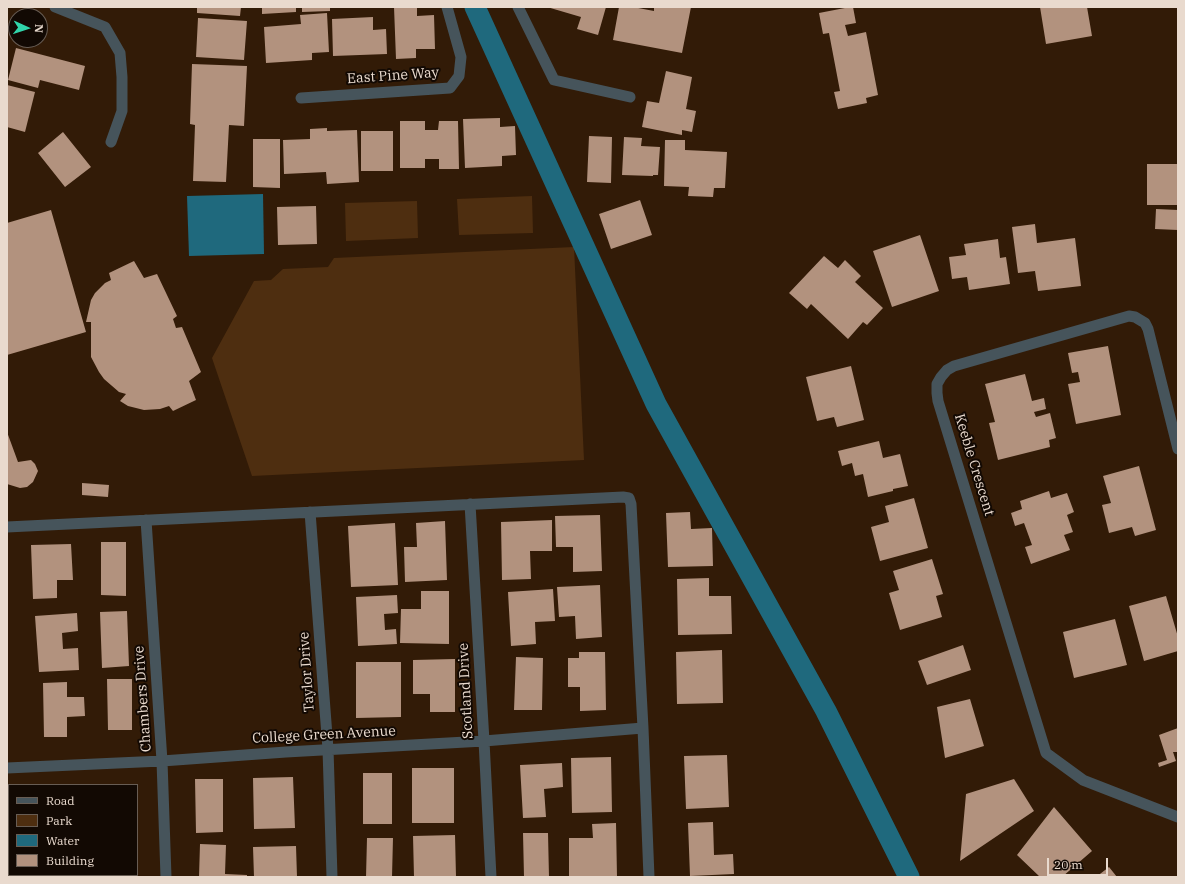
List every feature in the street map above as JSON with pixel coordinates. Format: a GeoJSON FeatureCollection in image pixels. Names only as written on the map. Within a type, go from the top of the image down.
{"type":"FeatureCollection","features":[{"type":"Feature","properties":{"kind":"street"},"geometry":{"type":"LineString","coordinates":[[55,7],[105,27],[120,53],[122,111],[111,142]]}},
{"type":"Feature","properties":{"kind":"street","name":"East Pine Way"},"geometry":{"type":"LineString","coordinates":[[301,98],[450,88],[459,76],[461,57],[447,7]]}},
{"type":"Feature","properties":{"kind":"street"},"geometry":{"type":"LineString","coordinates":[[518,7],[554,80],[630,97]]}},
{"type":"Feature","properties":{"kind":"street","name":"Keeble Crescent"},"geometry":{"type":"LineString","coordinates":[[1178,449],[1148,329],[1145,323],[1135,317],[1129,316],[954,366],[947,370],[937,384],[936,393],[938,401],[1046,753],[1083,780],[1178,817]]}},
{"type":"Feature","properties":{"kind":"street"},"geometry":{"type":"LineString","coordinates":[[7,527],[470,504],[628,498],[631,504],[643,728],[648,877]]}},
{"type":"Feature","properties":{"kind":"street","name":"Scotland Drive"},"geometry":{"type":"LineString","coordinates":[[470,504],[491,877]]}},
{"type":"Feature","properties":{"kind":"street","name":"Taylor Drive"},"geometry":{"type":"LineString","coordinates":[[310,512],[328,749],[332,877]]}},
{"type":"Feature","properties":{"kind":"street","name":"Chambers Drive"},"geometry":{"type":"LineString","coordinates":[[146,520],[162,761],[166,877]]}},
{"type":"Feature","properties":{"kind":"street","name":"College Green Avenue"},"geometry":{"type":"LineString","coordinates":[[7,768],[162,761],[328,749],[484,741],[643,728]]}},
{"type":"Feature","properties":{"kind":"street"},"geometry":{"type":"LineString","coordinates":[[7,847],[8,862]]}},
{"type":"Feature","properties":{"kind":"green space"},"geometry":{"type":"Polygon","coordinates":[[[532,196],[533,233],[459,235],[457,199],[532,196]]]}},
{"type":"Feature","properties":{"kind":"green space"},"geometry":{"type":"Polygon","coordinates":[[[417,201],[418,238],[346,241],[345,203],[417,201]]]}},
{"type":"Feature","properties":{"kind":"green space"},"geometry":{"type":"Polygon","coordinates":[[[574,247],[584,460],[252,476],[212,358],[254,281],[271,280],[283,269],[328,267],[334,258],[574,247]]]}},
{"type":"Feature","properties":{"kind":"water"},"geometry":{"type":"Polygon","coordinates":[[[263,194],[264,254],[189,256],[187,196],[263,194]]]}},
{"type":"Feature","properties":{"kind":"building"},"geometry":{"type":"Polygon","coordinates":[[[197,7],[241,7],[240,16],[197,13],[197,7]]]}},
{"type":"Feature","properties":{"kind":"building"},"geometry":{"type":"Polygon","coordinates":[[[262,7],[296,7],[296,12],[262,14],[262,7]]]}},
{"type":"Feature","properties":{"kind":"building"},"geometry":{"type":"Polygon","coordinates":[[[302,7],[330,7],[330,11],[302,12],[302,7]]]}},
{"type":"Feature","properties":{"kind":"building"},"geometry":{"type":"Polygon","coordinates":[[[394,7],[417,7],[417,16],[434,15],[435,49],[416,49],[416,58],[396,59],[394,7]]]}},
{"type":"Feature","properties":{"kind":"building"},"geometry":{"type":"Polygon","coordinates":[[[547,7],[606,7],[598,35],[577,29],[581,17],[547,7]]]}},
{"type":"Feature","properties":{"kind":"building"},"geometry":{"type":"Polygon","coordinates":[[[619,7],[633,7],[654,11],[654,7],[691,7],[682,53],[613,40],[619,7]]]}},
{"type":"Feature","properties":{"kind":"building"},"geometry":{"type":"Polygon","coordinates":[[[853,7],[856,23],[845,25],[848,36],[866,32],[878,95],[866,98],[867,103],[838,109],[834,92],[840,91],[829,33],[823,34],[819,13],[853,7]]]}},
{"type":"Feature","properties":{"kind":"building"},"geometry":{"type":"Polygon","coordinates":[[[1040,7],[1087,7],[1092,36],[1046,44],[1040,7]]]}},
{"type":"Feature","properties":{"kind":"building"},"geometry":{"type":"Polygon","coordinates":[[[327,13],[329,52],[312,53],[312,60],[266,63],[264,27],[301,24],[300,15],[327,13]]]}},
{"type":"Feature","properties":{"kind":"building"},"geometry":{"type":"Polygon","coordinates":[[[373,17],[373,30],[386,29],[387,54],[333,56],[332,19],[373,17]]]}},
{"type":"Feature","properties":{"kind":"building"},"geometry":{"type":"Polygon","coordinates":[[[198,18],[247,21],[244,60],[196,57],[198,18]]]}},
{"type":"Feature","properties":{"kind":"building"},"geometry":{"type":"Polygon","coordinates":[[[16,48],[85,66],[79,90],[40,80],[38,88],[8,80],[16,48]]]}},
{"type":"Feature","properties":{"kind":"building"},"geometry":{"type":"Polygon","coordinates":[[[192,64],[247,66],[244,126],[229,125],[226,182],[193,181],[195,125],[190,124],[192,64]]]}},
{"type":"Feature","properties":{"kind":"building"},"geometry":{"type":"Polygon","coordinates":[[[666,71],[692,77],[686,109],[696,111],[692,132],[682,130],[682,135],[642,127],[647,101],[659,103],[666,71]]]}},
{"type":"Feature","properties":{"kind":"building"},"geometry":{"type":"Polygon","coordinates":[[[7,85],[35,92],[25,132],[7,127],[7,85]]]}},
{"type":"Feature","properties":{"kind":"building"},"geometry":{"type":"Polygon","coordinates":[[[500,118],[500,127],[515,126],[516,155],[502,156],[502,166],[465,168],[463,119],[500,118]]]}},
{"type":"Feature","properties":{"kind":"building"},"geometry":{"type":"Polygon","coordinates":[[[400,121],[425,121],[425,130],[438,130],[439,121],[458,121],[459,169],[439,169],[439,159],[425,159],[425,168],[400,168],[400,121]]]}},
{"type":"Feature","properties":{"kind":"building"},"geometry":{"type":"Polygon","coordinates":[[[327,128],[327,131],[357,130],[359,182],[327,184],[326,172],[284,174],[283,140],[310,139],[310,129],[327,128]]]}},
{"type":"Feature","properties":{"kind":"building"},"geometry":{"type":"Polygon","coordinates":[[[361,131],[393,131],[393,171],[361,171],[361,131]]]}},
{"type":"Feature","properties":{"kind":"building"},"geometry":{"type":"Polygon","coordinates":[[[63,132],[91,167],[65,187],[38,153],[63,132]]]}},
{"type":"Feature","properties":{"kind":"building"},"geometry":{"type":"Polygon","coordinates":[[[589,136],[612,137],[611,183],[587,182],[589,136]]]}},
{"type":"Feature","properties":{"kind":"building"},"geometry":{"type":"Polygon","coordinates":[[[624,137],[642,138],[641,146],[660,147],[658,175],[622,175],[624,137]]]}},
{"type":"Feature","properties":{"kind":"building"},"geometry":{"type":"Polygon","coordinates":[[[253,139],[280,139],[280,188],[253,187],[253,139]]]}},
{"type":"Feature","properties":{"kind":"building"},"geometry":{"type":"Polygon","coordinates":[[[665,140],[685,140],[685,150],[727,152],[725,188],[714,188],[713,197],[688,196],[689,187],[664,186],[665,140]]]}},
{"type":"Feature","properties":{"kind":"building"},"geometry":{"type":"Polygon","coordinates":[[[1147,164],[1178,164],[1178,205],[1147,205],[1147,164]]]}},
{"type":"Feature","properties":{"kind":"building"},"geometry":{"type":"Polygon","coordinates":[[[640,200],[652,235],[611,249],[599,214],[640,200]]]}},
{"type":"Feature","properties":{"kind":"building"},"geometry":{"type":"Polygon","coordinates":[[[316,206],[317,244],[278,245],[277,207],[316,206]]]}},
{"type":"Feature","properties":{"kind":"building"},"geometry":{"type":"Polygon","coordinates":[[[1156,209],[1178,210],[1178,230],[1155,229],[1156,209]]]}},
{"type":"Feature","properties":{"kind":"building"},"geometry":{"type":"Polygon","coordinates":[[[51,210],[86,332],[7,355],[7,223],[51,210]]]}},
{"type":"Feature","properties":{"kind":"building"},"geometry":{"type":"Polygon","coordinates":[[[1035,224],[1037,243],[1075,238],[1081,286],[1038,291],[1035,271],[1018,273],[1012,227],[1035,224]]]}},
{"type":"Feature","properties":{"kind":"building"},"geometry":{"type":"Polygon","coordinates":[[[920,235],[939,291],[892,307],[873,251],[920,235]]]}},
{"type":"Feature","properties":{"kind":"building"},"geometry":{"type":"Polygon","coordinates":[[[998,239],[1000,258],[1006,257],[1010,284],[969,290],[967,277],[952,279],[949,257],[966,255],[964,244],[998,239]]]}},
{"type":"Feature","properties":{"kind":"building"},"geometry":{"type":"Polygon","coordinates":[[[824,256],[838,268],[845,260],[861,276],[855,282],[883,308],[867,325],[863,322],[848,339],[811,304],[807,309],[789,293],[824,256]]]}},
{"type":"Feature","properties":{"kind":"building"},"geometry":{"type":"Polygon","coordinates":[[[134,261],[144,278],[157,274],[177,316],[173,319],[176,328],[182,327],[201,372],[189,381],[196,400],[173,411],[169,406],[160,409],[144,410],[128,406],[120,401],[126,394],[119,392],[104,379],[91,357],[91,322],[86,322],[91,300],[95,293],[105,283],[111,280],[109,273],[134,261]]]}},
{"type":"Feature","properties":{"kind":"building"},"geometry":{"type":"Polygon","coordinates":[[[1108,346],[1121,415],[1076,424],[1068,384],[1080,382],[1078,372],[1072,373],[1068,353],[1108,346]]]}},
{"type":"Feature","properties":{"kind":"building"},"geometry":{"type":"Polygon","coordinates":[[[851,366],[864,420],[837,427],[834,417],[817,421],[806,377],[851,366]]]}},
{"type":"Feature","properties":{"kind":"building"},"geometry":{"type":"Polygon","coordinates":[[[1025,374],[1032,401],[1044,398],[1046,409],[1034,412],[1036,417],[1050,413],[1056,438],[1049,440],[1050,447],[998,460],[989,423],[995,422],[985,384],[1025,374]]]}},
{"type":"Feature","properties":{"kind":"building"},"geometry":{"type":"Polygon","coordinates":[[[7,432],[18,462],[31,460],[35,464],[38,471],[33,482],[27,487],[20,488],[7,484],[7,432]]]}},
{"type":"Feature","properties":{"kind":"building"},"geometry":{"type":"Polygon","coordinates":[[[879,441],[883,458],[900,454],[908,486],[868,497],[863,474],[855,476],[852,463],[842,466],[838,451],[879,441]]]}},
{"type":"Feature","properties":{"kind":"building"},"geometry":{"type":"Polygon","coordinates":[[[1139,466],[1156,530],[1135,536],[1132,527],[1109,533],[1102,505],[1111,503],[1103,476],[1139,466]]]}},
{"type":"Feature","properties":{"kind":"building"},"geometry":{"type":"Polygon","coordinates":[[[82,483],[109,485],[108,497],[82,495],[82,483]]]}},
{"type":"Feature","properties":{"kind":"building"},"geometry":{"type":"Polygon","coordinates":[[[1049,491],[1051,498],[1067,493],[1074,512],[1067,515],[1073,532],[1064,535],[1070,550],[1031,564],[1025,547],[1032,545],[1024,523],[1015,526],[1011,513],[1022,509],[1020,501],[1049,491]]]}},
{"type":"Feature","properties":{"kind":"building"},"geometry":{"type":"Polygon","coordinates":[[[914,498],[928,548],[880,561],[871,527],[889,522],[885,506],[914,498]]]}},
{"type":"Feature","properties":{"kind":"building"},"geometry":{"type":"Polygon","coordinates":[[[690,512],[691,529],[712,528],[713,566],[668,567],[666,513],[690,512]]]}},
{"type":"Feature","properties":{"kind":"building"},"geometry":{"type":"Polygon","coordinates":[[[600,515],[602,571],[573,572],[573,547],[556,547],[555,516],[600,515]]]}},
{"type":"Feature","properties":{"kind":"building"},"geometry":{"type":"Polygon","coordinates":[[[552,520],[552,551],[530,551],[531,579],[502,580],[501,522],[552,520]]]}},
{"type":"Feature","properties":{"kind":"building"},"geometry":{"type":"Polygon","coordinates":[[[445,521],[447,580],[405,582],[404,547],[417,547],[416,523],[445,521]]]}},
{"type":"Feature","properties":{"kind":"building"},"geometry":{"type":"Polygon","coordinates":[[[395,523],[398,585],[351,587],[348,526],[395,523]]]}},
{"type":"Feature","properties":{"kind":"building"},"geometry":{"type":"Polygon","coordinates":[[[101,542],[126,542],[126,596],[101,595],[101,542]]]}},
{"type":"Feature","properties":{"kind":"building"},"geometry":{"type":"Polygon","coordinates":[[[71,544],[73,580],[57,580],[57,598],[33,599],[31,545],[71,544]]]}},
{"type":"Feature","properties":{"kind":"building"},"geometry":{"type":"Polygon","coordinates":[[[932,559],[943,594],[936,596],[942,617],[900,630],[889,593],[899,590],[893,571],[932,559]]]}},
{"type":"Feature","properties":{"kind":"building"},"geometry":{"type":"Polygon","coordinates":[[[709,578],[709,596],[731,596],[732,634],[678,635],[677,579],[709,578]]]}},
{"type":"Feature","properties":{"kind":"building"},"geometry":{"type":"Polygon","coordinates":[[[600,585],[602,637],[576,639],[575,616],[559,617],[557,587],[600,585]]]}},
{"type":"Feature","properties":{"kind":"building"},"geometry":{"type":"Polygon","coordinates":[[[553,589],[555,621],[535,622],[536,644],[511,646],[508,592],[553,589]]]}},
{"type":"Feature","properties":{"kind":"building"},"geometry":{"type":"Polygon","coordinates":[[[421,591],[449,591],[449,644],[400,643],[401,609],[421,609],[421,591]]]}},
{"type":"Feature","properties":{"kind":"building"},"geometry":{"type":"Polygon","coordinates":[[[397,595],[398,613],[384,614],[385,630],[396,629],[397,644],[358,646],[356,597],[397,595]]]}},
{"type":"Feature","properties":{"kind":"building"},"geometry":{"type":"Polygon","coordinates":[[[1166,596],[1178,637],[1178,651],[1144,661],[1129,606],[1166,596]]]}},
{"type":"Feature","properties":{"kind":"building"},"geometry":{"type":"Polygon","coordinates":[[[127,611],[129,666],[102,668],[100,612],[127,611]]]}},
{"type":"Feature","properties":{"kind":"building"},"geometry":{"type":"Polygon","coordinates":[[[77,613],[78,631],[62,633],[63,649],[78,648],[79,670],[39,672],[35,616],[77,613]]]}},
{"type":"Feature","properties":{"kind":"building"},"geometry":{"type":"Polygon","coordinates":[[[1115,619],[1127,665],[1074,678],[1063,632],[1115,619]]]}},
{"type":"Feature","properties":{"kind":"building"},"geometry":{"type":"Polygon","coordinates":[[[963,645],[971,670],[927,685],[918,661],[963,645]]]}},
{"type":"Feature","properties":{"kind":"building"},"geometry":{"type":"Polygon","coordinates":[[[722,650],[723,703],[677,704],[676,652],[722,650]]]}},
{"type":"Feature","properties":{"kind":"building"},"geometry":{"type":"Polygon","coordinates":[[[579,652],[605,652],[606,710],[580,711],[580,687],[568,687],[568,658],[579,658],[579,652]]]}},
{"type":"Feature","properties":{"kind":"building"},"geometry":{"type":"Polygon","coordinates":[[[516,657],[543,658],[542,710],[514,710],[516,657]]]}},
{"type":"Feature","properties":{"kind":"building"},"geometry":{"type":"Polygon","coordinates":[[[455,659],[455,712],[430,712],[430,694],[413,694],[413,660],[455,659]]]}},
{"type":"Feature","properties":{"kind":"building"},"geometry":{"type":"Polygon","coordinates":[[[356,662],[401,662],[401,717],[356,718],[356,662]]]}},
{"type":"Feature","properties":{"kind":"building"},"geometry":{"type":"Polygon","coordinates":[[[107,679],[132,679],[132,730],[108,730],[107,679]]]}},
{"type":"Feature","properties":{"kind":"building"},"geometry":{"type":"Polygon","coordinates":[[[67,682],[67,697],[84,697],[85,716],[67,717],[67,737],[44,737],[43,683],[67,682]]]}},
{"type":"Feature","properties":{"kind":"building"},"geometry":{"type":"Polygon","coordinates":[[[970,699],[984,746],[945,758],[937,707],[970,699]]]}},
{"type":"Feature","properties":{"kind":"building"},"geometry":{"type":"Polygon","coordinates":[[[1178,728],[1178,752],[1173,752],[1176,761],[1159,767],[1158,763],[1167,760],[1159,735],[1178,728]]]}},
{"type":"Feature","properties":{"kind":"building"},"geometry":{"type":"Polygon","coordinates":[[[727,755],[729,807],[686,809],[684,756],[727,755]]]}},
{"type":"Feature","properties":{"kind":"building"},"geometry":{"type":"Polygon","coordinates":[[[611,757],[612,812],[572,813],[571,758],[611,757]]]}},
{"type":"Feature","properties":{"kind":"building"},"geometry":{"type":"Polygon","coordinates":[[[562,763],[563,787],[544,789],[546,817],[523,818],[520,765],[562,763]]]}},
{"type":"Feature","properties":{"kind":"building"},"geometry":{"type":"Polygon","coordinates":[[[412,768],[454,768],[454,823],[412,823],[412,768]]]}},
{"type":"Feature","properties":{"kind":"building"},"geometry":{"type":"Polygon","coordinates":[[[363,773],[392,773],[392,824],[363,824],[363,773]]]}},
{"type":"Feature","properties":{"kind":"building"},"geometry":{"type":"Polygon","coordinates":[[[293,777],[295,828],[254,829],[253,778],[293,777]]]}},
{"type":"Feature","properties":{"kind":"building"},"geometry":{"type":"Polygon","coordinates":[[[195,779],[223,779],[223,832],[196,833],[195,779]]]}},
{"type":"Feature","properties":{"kind":"building"},"geometry":{"type":"Polygon","coordinates":[[[1014,779],[1034,811],[960,861],[966,794],[1014,779]]]}},
{"type":"Feature","properties":{"kind":"building"},"geometry":{"type":"Polygon","coordinates":[[[1054,807],[1092,851],[1062,877],[1040,877],[1017,855],[1054,807]]]}},
{"type":"Feature","properties":{"kind":"building"},"geometry":{"type":"Polygon","coordinates":[[[713,822],[714,855],[733,854],[734,874],[690,876],[688,823],[713,822]]]}},
{"type":"Feature","properties":{"kind":"building"},"geometry":{"type":"Polygon","coordinates":[[[616,823],[617,877],[569,877],[569,838],[593,838],[592,824],[616,823]]]}},
{"type":"Feature","properties":{"kind":"building"},"geometry":{"type":"Polygon","coordinates":[[[523,833],[548,833],[549,877],[524,877],[523,833]]]}},
{"type":"Feature","properties":{"kind":"building"},"geometry":{"type":"Polygon","coordinates":[[[455,835],[456,877],[414,877],[413,836],[455,835]]]}},
{"type":"Feature","properties":{"kind":"building"},"geometry":{"type":"Polygon","coordinates":[[[367,838],[393,838],[392,877],[366,877],[367,838]]]}},
{"type":"Feature","properties":{"kind":"building"},"geometry":{"type":"Polygon","coordinates":[[[200,844],[226,845],[225,874],[247,875],[247,877],[199,877],[200,844]]]}},
{"type":"Feature","properties":{"kind":"building"},"geometry":{"type":"Polygon","coordinates":[[[296,846],[297,877],[254,877],[253,847],[296,846]]]}},
{"type":"Feature","properties":{"kind":"building"},"geometry":{"type":"Polygon","coordinates":[[[1109,867],[1117,877],[1096,877],[1109,867]]]}},
{"type":"Feature","properties":{"kind":"building"},"geometry":{"type":"Polygon","coordinates":[[[49,876],[87,876],[87,877],[49,876]]]}},
{"type":"Feature","properties":{"kind":"building"},"geometry":{"type":"Polygon","coordinates":[[[99,876],[137,876],[137,877],[99,876]]]}},
{"type":"Feature","properties":{"kind":"waterway"},"geometry":{"type":"LineString","coordinates":[[475,7],[656,404],[826,711],[909,877]]}}]}
